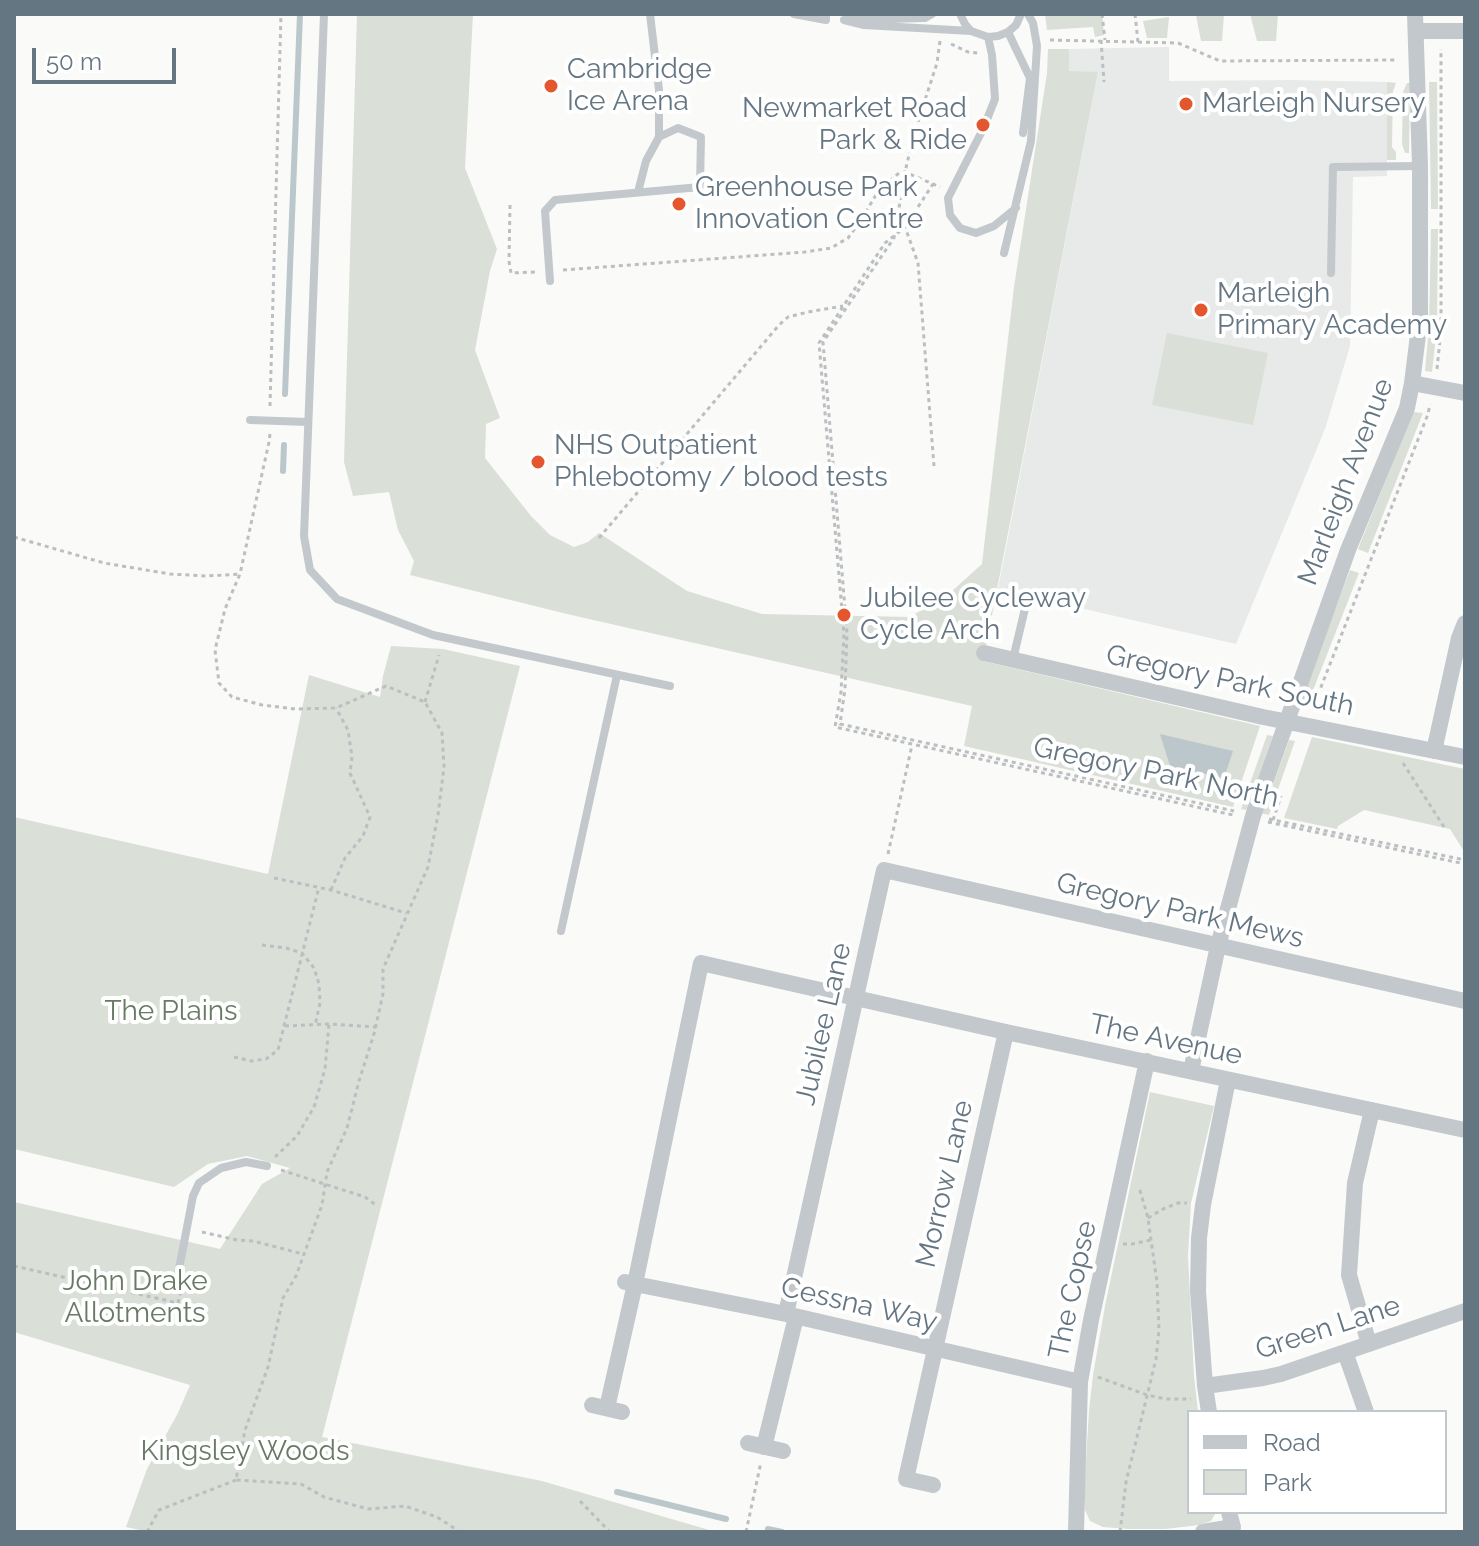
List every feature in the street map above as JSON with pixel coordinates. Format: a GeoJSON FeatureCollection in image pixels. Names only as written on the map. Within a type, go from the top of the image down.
{"type":"FeatureCollection","features":[{"type":"Feature","properties":{"kind":"street"},"geometry":{"type":"LineString","coordinates":[[1416,22],[1465,31]]}},
{"type":"Feature","properties":{"kind":"street","name":"Marleigh Avenue"},"geometry":{"type":"LineString","coordinates":[[1191,1071],[1218,946],[1253,816],[1348,550],[1407,408],[1420,319],[1416,22]]}},
{"type":"Feature","properties":{"kind":"street"},"geometry":{"type":"LineString","coordinates":[[1412,383],[1465,393]]}},
{"type":"Feature","properties":{"kind":"street"},"geometry":{"type":"LineString","coordinates":[[1434,751],[1465,623]]}},
{"type":"Feature","properties":{"kind":"street","name":"Gregory Park South"},"geometry":{"type":"LineString","coordinates":[[984,653],[1285,721],[1465,757]]}},
{"type":"Feature","properties":{"kind":"street","name":"Gregory Park Mews"},"geometry":{"type":"LineString","coordinates":[[884,870],[1465,1001]]}},
{"type":"Feature","properties":{"kind":"street","name":"Jubilee Lane"},"geometry":{"type":"LineString","coordinates":[[756,1445],[791,1315],[884,870]]}},
{"type":"Feature","properties":{"kind":"street","name":"The Avenue"},"geometry":{"type":"LineString","coordinates":[[630,1283],[701,963],[1465,1130]]}},
{"type":"Feature","properties":{"kind":"street","name":"Morrow Lane"},"geometry":{"type":"LineString","coordinates":[[933,1485],[906,1479],[1006,1032]]}},
{"type":"Feature","properties":{"kind":"street","name":"The Copse"},"geometry":{"type":"LineString","coordinates":[[1076,1532],[1081,1378],[1147,1061]]}},
{"type":"Feature","properties":{"kind":"street"},"geometry":{"type":"LineString","coordinates":[[1206,1398],[1198,1291],[1199,1238],[1228,1080]]}},
{"type":"Feature","properties":{"kind":"street"},"geometry":{"type":"LineString","coordinates":[[1369,1344],[1349,1275],[1355,1183],[1372,1110]]}},
{"type":"Feature","properties":{"kind":"street"},"geometry":{"type":"LineString","coordinates":[[607,1408],[630,1283]]}},
{"type":"Feature","properties":{"kind":"street","name":"Cessna Way"},"geometry":{"type":"LineString","coordinates":[[630,1283],[1081,1378]]}},
{"type":"Feature","properties":{"kind":"street","name":"Green Lane"},"geometry":{"type":"LineString","coordinates":[[1206,1398],[1465,1311]]}},
{"type":"Feature","properties":{"kind":"street"},"geometry":{"type":"LineString","coordinates":[[1345,1352],[1365,1410]]}},
{"type":"Feature","properties":{"kind":"street"},"geometry":{"type":"LineString","coordinates":[[756,1445],[783,1451]]}},
{"type":"Feature","properties":{"kind":"street"},"geometry":{"type":"LineString","coordinates":[[1203,1532],[1233,1527],[1230,1514]]}},
{"type":"Feature","properties":{"kind":"lane"},"geometry":{"type":"LineString","coordinates":[[324,14],[304,536],[310,570],[337,599],[433,635],[670,686]]}},
{"type":"Feature","properties":{"kind":"lane"},"geometry":{"type":"LineString","coordinates":[[638,192],[646,161],[659,137],[659,90],[650,14]]}},
{"type":"Feature","properties":{"kind":"lane"},"geometry":{"type":"LineString","coordinates":[[794,14],[864,25],[971,31],[988,37],[1008,32],[1021,14]]}},
{"type":"Feature","properties":{"kind":"lane"},"geometry":{"type":"LineString","coordinates":[[844,20],[925,18],[932,14]]}},
{"type":"Feature","properties":{"kind":"lane"},"geometry":{"type":"LineString","coordinates":[[960,14],[971,31]]}},
{"type":"Feature","properties":{"kind":"lane"},"geometry":{"type":"LineString","coordinates":[[1004,253],[1031,141],[1037,40],[1028,14]]}},
{"type":"Feature","properties":{"kind":"lane"},"geometry":{"type":"LineString","coordinates":[[1008,32],[1030,78],[1023,133]]}},
{"type":"Feature","properties":{"kind":"lane"},"geometry":{"type":"LineString","coordinates":[[988,37],[995,99],[948,198],[950,215],[960,228],[976,233],[994,226],[1016,208]]}},
{"type":"Feature","properties":{"kind":"lane"},"geometry":{"type":"LineString","coordinates":[[550,276],[545,211],[555,200],[700,187],[701,137],[678,128],[659,137]]}},
{"type":"Feature","properties":{"kind":"lane"},"geometry":{"type":"LineString","coordinates":[[1331,273],[1333,167],[1420,166]]}},
{"type":"Feature","properties":{"kind":"lane"},"geometry":{"type":"LineString","coordinates":[[250,420],[308,422]]}},
{"type":"Feature","properties":{"kind":"lane"},"geometry":{"type":"LineString","coordinates":[[1013,659],[1028,596]]}},
{"type":"Feature","properties":{"kind":"lane"},"geometry":{"type":"LineString","coordinates":[[561,931],[617,675]]}},
{"type":"Feature","properties":{"kind":"lane"},"geometry":{"type":"LineString","coordinates":[[181,1275],[186,1228],[199,1183],[221,1168],[246,1162],[267,1166]]}},
{"type":"Feature","properties":{"kind":"path"},"geometry":{"type":"LineString","coordinates":[[236,1480],[245,1430],[268,1367],[283,1298],[296,1276],[322,1205],[327,1172],[347,1128],[376,1027],[383,994],[383,969],[428,867],[444,767],[442,733],[425,702],[386,686],[336,708],[295,709],[232,697],[219,683],[215,650],[225,609],[240,574],[269,442],[281,14]]}},
{"type":"Feature","properties":{"kind":"path"},"geometry":{"type":"LineString","coordinates":[[1102,14],[1104,82]]}},
{"type":"Feature","properties":{"kind":"path"},"geometry":{"type":"LineString","coordinates":[[1135,14],[1138,42]]}},
{"type":"Feature","properties":{"kind":"path"},"geometry":{"type":"LineString","coordinates":[[894,238],[914,134],[937,63],[938,28]]}},
{"type":"Feature","properties":{"kind":"path"},"geometry":{"type":"LineString","coordinates":[[1055,40],[1178,43],[1220,61],[1418,59]]}},
{"type":"Feature","properties":{"kind":"path"},"geometry":{"type":"LineString","coordinates":[[1306,725],[1428,414],[1434,388],[1441,330],[1441,46]]}},
{"type":"Feature","properties":{"kind":"path"},"geometry":{"type":"LineString","coordinates":[[510,205],[511,273],[550,276],[831,248],[848,238],[879,190],[899,173],[905,172],[940,187]]}},
{"type":"Feature","properties":{"kind":"path"},"geometry":{"type":"LineString","coordinates":[[599,538],[779,325],[788,317],[850,303],[933,184]]}},
{"type":"Feature","properties":{"kind":"path"},"geometry":{"type":"LineString","coordinates":[[905,227],[918,263],[934,466]]}},
{"type":"Feature","properties":{"kind":"path","name":"Gregory Park North"},"geometry":{"type":"LineString","coordinates":[[850,303],[823,342],[847,633],[840,724],[1253,816],[1462,858]]}},
{"type":"Feature","properties":{"kind":"path"},"geometry":{"type":"LineString","coordinates":[[14,537],[104,563],[170,574],[240,574]]}},
{"type":"Feature","properties":{"kind":"path"},"geometry":{"type":"LineString","coordinates":[[425,702],[439,655]]}},
{"type":"Feature","properties":{"kind":"path"},"geometry":{"type":"LineString","coordinates":[[331,890],[345,858],[363,836],[370,817],[350,773],[352,757],[348,730],[336,708]]}},
{"type":"Feature","properties":{"kind":"path"},"geometry":{"type":"LineString","coordinates":[[884,870],[912,745]]}},
{"type":"Feature","properties":{"kind":"path"},"geometry":{"type":"LineString","coordinates":[[1399,755],[1444,827]]}},
{"type":"Feature","properties":{"kind":"path"},"geometry":{"type":"LineString","coordinates":[[274,878],[331,890],[407,913]]}},
{"type":"Feature","properties":{"kind":"path"},"geometry":{"type":"LineString","coordinates":[[234,1057],[251,1061],[266,1059],[278,1050],[319,887]]}},
{"type":"Feature","properties":{"kind":"path"},"geometry":{"type":"LineString","coordinates":[[262,945],[302,953],[314,968],[320,1003],[315,1026]]}},
{"type":"Feature","properties":{"kind":"path"},"geometry":{"type":"LineString","coordinates":[[285,1026],[329,1024],[376,1027]]}},
{"type":"Feature","properties":{"kind":"path"},"geometry":{"type":"LineString","coordinates":[[329,1024],[325,1069],[314,1107],[297,1136],[267,1166],[365,1197],[377,1206]]}},
{"type":"Feature","properties":{"kind":"path"},"geometry":{"type":"LineString","coordinates":[[1120,1532],[1126,1482],[1156,1359],[1159,1330],[1157,1282],[1148,1218],[1138,1182]]}},
{"type":"Feature","properties":{"kind":"path"},"geometry":{"type":"LineString","coordinates":[[1148,1218],[1178,1203],[1203,1205]]}},
{"type":"Feature","properties":{"kind":"path"},"geometry":{"type":"LineString","coordinates":[[186,1228],[304,1254]]}},
{"type":"Feature","properties":{"kind":"path"},"geometry":{"type":"LineString","coordinates":[[1109,1241],[1132,1244],[1151,1240]]}},
{"type":"Feature","properties":{"kind":"path"},"geometry":{"type":"LineString","coordinates":[[14,1266],[178,1303],[181,1275]]}},
{"type":"Feature","properties":{"kind":"path"},"geometry":{"type":"LineString","coordinates":[[1081,1378],[1113,1381],[1166,1399],[1206,1398]]}},
{"type":"Feature","properties":{"kind":"path"},"geometry":{"type":"LineString","coordinates":[[746,1532],[756,1445]]}},
{"type":"Feature","properties":{"kind":"path"},"geometry":{"type":"LineString","coordinates":[[147,1532],[159,1510],[236,1480],[301,1484],[324,1497],[368,1509],[405,1506],[437,1517],[460,1532]]}},
{"type":"Feature","properties":{"kind":"path"},"geometry":{"type":"LineString","coordinates":[[580,1501],[610,1532]]}},
{"type":"Feature","properties":{"kind":"shaded area","name":"Marleigh Primary Academy"},"geometry":{"type":"Polygon","coordinates":[[[1169,47],[1169,81],[1387,82],[1387,176],[1353,177],[1350,346],[1325,429],[1236,644],[998,589],[1098,72],[1068,72],[1069,49],[1169,47]]]}},
{"type":"Feature","properties":{"kind":"shaded area"},"geometry":{"type":"Polygon","coordinates":[[[1160,734],[1233,751],[1224,778],[1170,766],[1160,734]]]}},
{"type":"Feature","properties":{"kind":"green space"},"geometry":{"type":"Polygon","coordinates":[[[357,14],[473,14],[465,168],[497,249],[475,350],[500,418],[486,424],[485,458],[550,535],[574,547],[588,542],[599,533],[687,591],[762,614],[910,617],[951,592],[982,564],[1014,287],[1047,73],[1048,49],[1069,49],[1069,71],[1098,72],[983,661],[1260,726],[1233,807],[964,746],[972,706],[410,575],[414,561],[398,530],[389,492],[353,496],[344,462],[357,14]]]}},
{"type":"Feature","properties":{"kind":"green space"},"geometry":{"type":"Polygon","coordinates":[[[1045,14],[1102,14],[1104,35],[1095,37],[1093,27],[1047,30],[1045,14]]]}},
{"type":"Feature","properties":{"kind":"green space"},"geometry":{"type":"Polygon","coordinates":[[[1224,14],[1222,41],[1201,41],[1196,15],[1224,14]]]}},
{"type":"Feature","properties":{"kind":"green space"},"geometry":{"type":"Polygon","coordinates":[[[1250,14],[1278,14],[1276,41],[1257,41],[1250,14]]]}},
{"type":"Feature","properties":{"kind":"green space"},"geometry":{"type":"Polygon","coordinates":[[[1169,17],[1167,38],[1147,38],[1143,21],[1169,17]]]}},
{"type":"Feature","properties":{"kind":"green space"},"geometry":{"type":"Polygon","coordinates":[[[1387,82],[1396,83],[1393,91],[1392,147],[1396,160],[1387,160],[1387,82]]]}},
{"type":"Feature","properties":{"kind":"green space"},"geometry":{"type":"Polygon","coordinates":[[[1429,82],[1437,82],[1438,209],[1431,209],[1429,82]]]}},
{"type":"Feature","properties":{"kind":"green space"},"geometry":{"type":"Polygon","coordinates":[[[1410,83],[1409,153],[1405,153],[1402,144],[1403,92],[1410,83]]]}},
{"type":"Feature","properties":{"kind":"green space"},"geometry":{"type":"Polygon","coordinates":[[[1431,229],[1438,229],[1437,327],[1432,372],[1425,371],[1431,229]]]}},
{"type":"Feature","properties":{"kind":"green space"},"geometry":{"type":"Polygon","coordinates":[[[1167,333],[1268,353],[1253,425],[1152,405],[1167,333]]]}},
{"type":"Feature","properties":{"kind":"green space"},"geometry":{"type":"Polygon","coordinates":[[[1413,412],[1423,413],[1368,553],[1358,549],[1413,412]]]}},
{"type":"Feature","properties":{"kind":"green space"},"geometry":{"type":"Polygon","coordinates":[[[1350,570],[1359,573],[1308,703],[1300,701],[1350,570]]]}},
{"type":"Feature","properties":{"kind":"green space"},"geometry":{"type":"Polygon","coordinates":[[[391,646],[443,649],[520,666],[322,1437],[542,1481],[716,1532],[149,1532],[126,1527],[147,1469],[190,1385],[14,1332],[14,1202],[220,1249],[262,1184],[290,1168],[247,1156],[208,1164],[174,1187],[14,1149],[14,817],[268,874],[309,675],[380,697],[391,646]]]}},
{"type":"Feature","properties":{"kind":"green space"},"geometry":{"type":"Polygon","coordinates":[[[1267,735],[1273,736],[1247,810],[1241,809],[1267,735]]]}},
{"type":"Feature","properties":{"kind":"green space"},"geometry":{"type":"Polygon","coordinates":[[[1312,737],[1465,769],[1465,853],[1450,829],[1364,810],[1337,829],[1284,818],[1312,737]]]}},
{"type":"Feature","properties":{"kind":"green space"},"geometry":{"type":"Polygon","coordinates":[[[1289,740],[1295,741],[1269,815],[1255,812],[1267,801],[1289,740]]]}},
{"type":"Feature","properties":{"kind":"green space"},"geometry":{"type":"Polygon","coordinates":[[[1150,1092],[1214,1106],[1191,1203],[1188,1256],[1198,1410],[1187,1410],[1187,1514],[1215,1514],[1211,1521],[1165,1529],[1129,1529],[1103,1527],[1090,1521],[1084,1495],[1089,1411],[1105,1306],[1150,1092]]]}},
{"type":"Feature","properties":{"kind":"waterway"},"geometry":{"type":"LineString","coordinates":[[285,394],[300,14]]}},
{"type":"Feature","properties":{"kind":"waterway"},"geometry":{"type":"LineString","coordinates":[[283,471],[284,445]]}},
{"type":"Feature","properties":{"kind":"waterway"},"geometry":{"type":"LineString","coordinates":[[617,1492],[726,1519]]}},
{"type":"Feature","properties":{"kind":"waterway"},"geometry":{"type":"LineString","coordinates":[[768,1529],[782,1532]]}},
{"type":"Feature","properties":{"kind":"place","name":"Cambridge Ice Arena"},"geometry":{"type":"Point","coordinates":[551,86]}},
{"type":"Feature","properties":{"kind":"place","name":"Marleigh Nursery"},"geometry":{"type":"Point","coordinates":[1186,104]}},
{"type":"Feature","properties":{"kind":"place","name":"Newmarket Road Park & Ride"},"geometry":{"type":"Point","coordinates":[983,125]}},
{"type":"Feature","properties":{"kind":"place","name":"Greenhouse Park Innovation Centre"},"geometry":{"type":"Point","coordinates":[679,204]}},
{"type":"Feature","properties":{"kind":"place","name":"Marleigh Primary Academy"},"geometry":{"type":"Point","coordinates":[1201,310]}},
{"type":"Feature","properties":{"kind":"place","name":"NHS Outpatient Phlebotomy / blood tests"},"geometry":{"type":"Point","coordinates":[538,462]}},
{"type":"Feature","properties":{"kind":"place","name":"Jubilee Cycleway Cycle Arch"},"geometry":{"type":"Point","coordinates":[844,615]}},
{"type":"Feature","properties":{"kind":"park label","name":"The Plains"},"geometry":{"type":"Point","coordinates":[171,1012]}},
{"type":"Feature","properties":{"kind":"park label","name":"John Drake Allotments"},"geometry":{"type":"Point","coordinates":[135,1298]}},
{"type":"Feature","properties":{"kind":"park label","name":"Kingsley Woods"},"geometry":{"type":"Point","coordinates":[245,1452]}}]}
